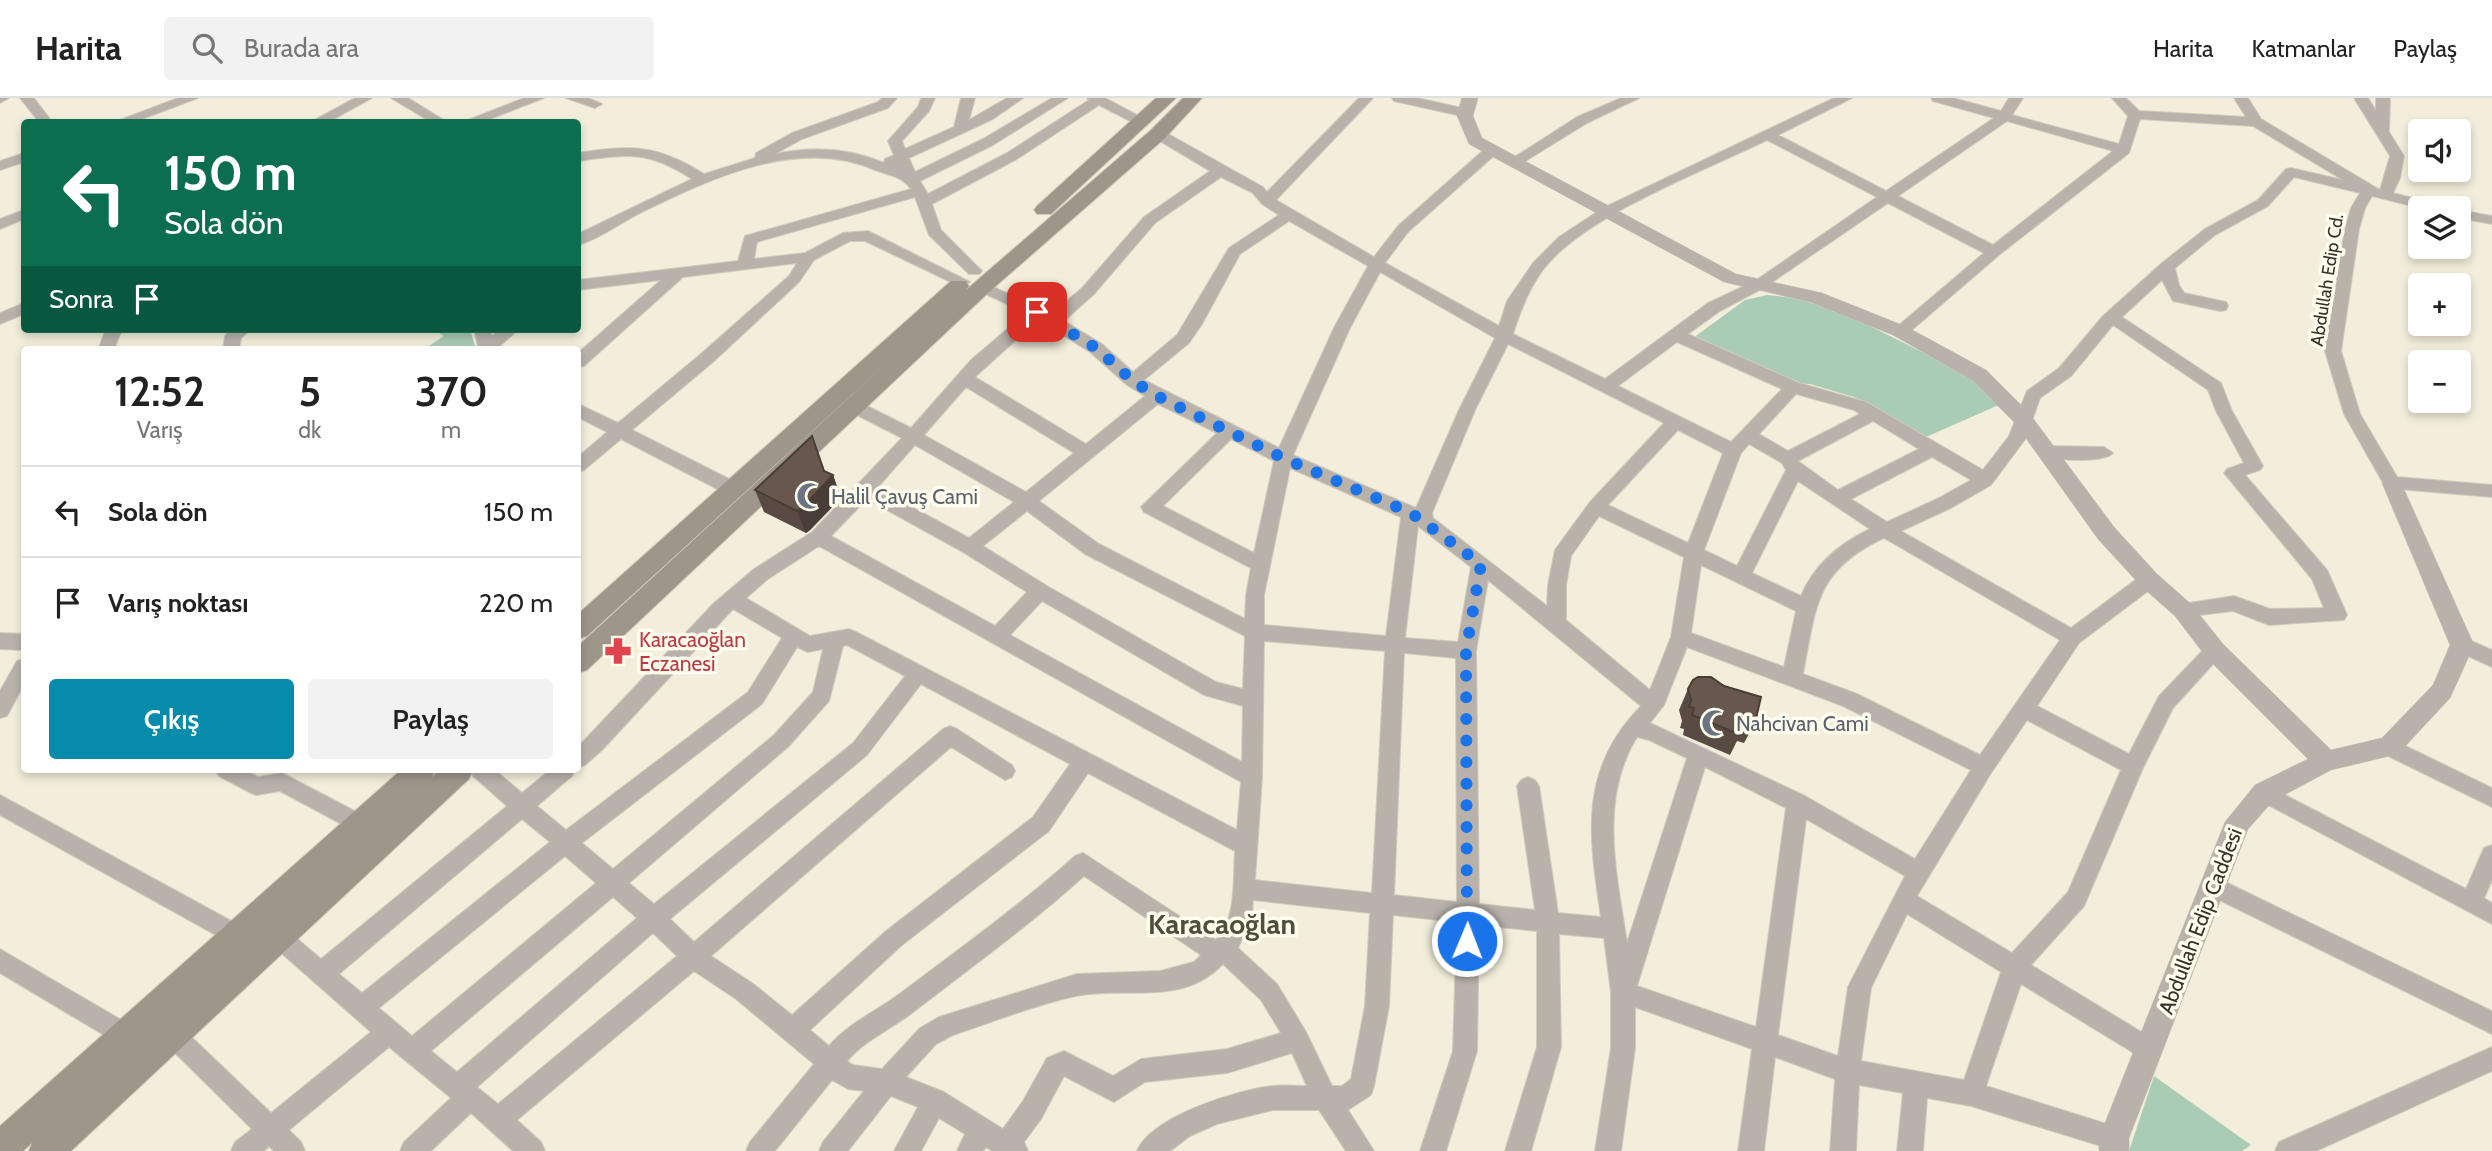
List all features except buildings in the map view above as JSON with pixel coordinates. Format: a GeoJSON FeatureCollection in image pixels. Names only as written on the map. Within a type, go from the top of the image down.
{"type":"FeatureCollection","features":[{"type":"Feature","properties":{"kind":"main road"},"geometry":{"type":"LineString","coordinates":[[1150,128],[1167,98]]}},
{"type":"Feature","properties":{"kind":"main road"},"geometry":{"type":"LineString","coordinates":[[581,626],[733,489],[973,280],[1150,128],[1194,98]]}},
{"type":"Feature","properties":{"kind":"main road"},"geometry":{"type":"LineString","coordinates":[[581,659],[855,407],[973,280]]}},
{"type":"Feature","properties":{"kind":"main road"},"geometry":{"type":"LineString","coordinates":[[0,1149],[418,773]]}},
{"type":"Feature","properties":{"kind":"main road"},"geometry":{"type":"LineString","coordinates":[[46,1151],[457,773]]}},
{"type":"Feature","properties":{"kind":"street"},"geometry":{"type":"LineString","coordinates":[[27,98],[44,119]]}},
{"type":"Feature","properties":{"kind":"street"},"geometry":{"type":"LineString","coordinates":[[131,119],[191,98]]}},
{"type":"Feature","properties":{"kind":"street"},"geometry":{"type":"LineString","coordinates":[[324,119],[365,98]]}},
{"type":"Feature","properties":{"kind":"street"},"geometry":{"type":"LineString","coordinates":[[398,98],[435,119]]}},
{"type":"Feature","properties":{"kind":"street"},"geometry":{"type":"LineString","coordinates":[[478,119],[537,98]]}},
{"type":"Feature","properties":{"kind":"street"},"geometry":{"type":"LineString","coordinates":[[573,98],[595,104]]}},
{"type":"Feature","properties":{"kind":"street"},"geometry":{"type":"LineString","coordinates":[[737,168],[797,136],[883,105],[890,98]]}},
{"type":"Feature","properties":{"kind":"street"},"geometry":{"type":"LineString","coordinates":[[928,98],[924,108],[895,141],[939,239],[973,280]]}},
{"type":"Feature","properties":{"kind":"street"},"geometry":{"type":"LineString","coordinates":[[960,130],[968,98]]}},
{"type":"Feature","properties":{"kind":"street"},"geometry":{"type":"LineString","coordinates":[[877,165],[901,158],[960,130],[1016,98]]}},
{"type":"Feature","properties":{"kind":"street"},"geometry":{"type":"LineString","coordinates":[[917,187],[1061,98]]}},
{"type":"Feature","properties":{"kind":"street"},"geometry":{"type":"LineString","coordinates":[[1267,201],[1366,98]]}},
{"type":"Feature","properties":{"kind":"street"},"geometry":{"type":"LineString","coordinates":[[1399,98],[1468,105],[1475,141],[1730,278],[1815,297],[1900,331],[1979,375],[2022,418],[2106,533],[2149,580],[2183,610],[2215,650],[2326,761]]}},
{"type":"Feature","properties":{"kind":"street"},"geometry":{"type":"LineString","coordinates":[[1582,120],[1588,98]]}},
{"type":"Feature","properties":{"kind":"street"},"geometry":{"type":"LineString","coordinates":[[1514,162],[1582,120],[1632,98]]}},
{"type":"Feature","properties":{"kind":"street"},"geometry":{"type":"LineString","coordinates":[[1150,1151],[1181,1127],[1217,1112],[1273,1098],[1346,1098],[1362,1086],[1377,1006],[1395,643],[1418,517],[1423,513],[1467,410],[1504,336],[1515,301],[1538,266],[1564,240],[1608,211],[1845,98]]}},
{"type":"Feature","properties":{"kind":"street"},"geometry":{"type":"LineString","coordinates":[[1938,98],[2124,150]]}},
{"type":"Feature","properties":{"kind":"street"},"geometry":{"type":"LineString","coordinates":[[1607,386],[1714,307],[1760,284],[2004,117],[2016,98]]}},
{"type":"Feature","properties":{"kind":"street"},"geometry":{"type":"LineString","coordinates":[[2119,98],[2135,115],[2256,122]]}},
{"type":"Feature","properties":{"kind":"street"},"geometry":{"type":"LineString","coordinates":[[2241,98],[2256,122],[2369,190]]}},
{"type":"Feature","properties":{"kind":"street"},"geometry":{"type":"LineString","coordinates":[[2361,98],[2396,156],[2393,178],[2385,195]]}},
{"type":"Feature","properties":{"kind":"street"},"geometry":{"type":"LineString","coordinates":[[2382,133],[2383,98]]}},
{"type":"Feature","properties":{"kind":"street"},"geometry":{"type":"LineString","coordinates":[[745,265],[750,239],[1012,156],[1096,99],[1258,190],[1267,201],[1289,215],[1504,336],[1607,386],[1674,423],[1740,442],[1792,465],[1911,547],[2072,638]]}},
{"type":"Feature","properties":{"kind":"street"},"geometry":{"type":"LineString","coordinates":[[1900,331],[1994,252],[2124,150],[2135,115]]}},
{"type":"Feature","properties":{"kind":"street"},"geometry":{"type":"LineString","coordinates":[[2270,132],[2286,162],[2408,201]]}},
{"type":"Feature","properties":{"kind":"street"},"geometry":{"type":"LineString","coordinates":[[1769,136],[1994,252]]}},
{"type":"Feature","properties":{"kind":"street"},"geometry":{"type":"LineString","coordinates":[[581,157],[642,149],[671,159],[702,179]]}},
{"type":"Feature","properties":{"kind":"street"},"geometry":{"type":"LineString","coordinates":[[832,1151],[885,1081],[928,1036],[947,1025],[1077,985],[1160,982],[1201,971],[1231,940],[1241,916],[1252,778],[1255,595],[1283,458],[1342,328],[1376,265],[1403,229],[1492,150]]}},
{"type":"Feature","properties":{"kind":"street"},"geometry":{"type":"LineString","coordinates":[[581,239],[702,179],[737,168],[816,153],[854,157],[898,174],[917,187]]}},
{"type":"Feature","properties":{"kind":"street"},"geometry":{"type":"LineString","coordinates":[[0,166],[21,158]]}},
{"type":"Feature","properties":{"kind":"street"},"geometry":{"type":"LineString","coordinates":[[1792,677],[1806,607],[1818,578],[1857,543],[1985,480],[2017,438],[2022,418],[2033,395],[2065,372],[2112,317],[2167,266],[2210,233],[2263,202],[2286,162]]}},
{"type":"Feature","properties":{"kind":"street"},"geometry":{"type":"LineString","coordinates":[[581,756],[732,599],[761,574],[818,537],[865,490],[977,364],[1044,317],[1069,312],[1142,227],[1173,202],[1220,171]]}},
{"type":"Feature","properties":{"kind":"street","name":"Abdullah Edip Cd."},"geometry":{"type":"LineString","coordinates":[[2369,190],[2358,208],[2352,229],[2333,351],[2352,414],[2392,483]]}},
{"type":"Feature","properties":{"kind":"street"},"geometry":{"type":"LineString","coordinates":[[0,225],[21,215]]}},
{"type":"Feature","properties":{"kind":"street"},"geometry":{"type":"LineString","coordinates":[[1133,381],[1183,339],[1234,251],[1289,215]]}},
{"type":"Feature","properties":{"kind":"street"},"geometry":{"type":"LineString","coordinates":[[2471,216],[2492,220]]}},
{"type":"Feature","properties":{"kind":"street"},"geometry":{"type":"LineString","coordinates":[[581,285],[809,257],[848,236],[868,236],[973,280],[1044,317],[1096,348],[1133,381],[1157,396],[1283,458],[1418,517],[1556,623],[1654,705]]}},
{"type":"Feature","properties":{"kind":"street"},"geometry":{"type":"LineString","coordinates":[[581,464],[794,279],[809,257]]}},
{"type":"Feature","properties":{"kind":"street"},"geometry":{"type":"LineString","coordinates":[[2167,266],[2171,285],[2179,297],[2220,306]]}},
{"type":"Feature","properties":{"kind":"street"},"geometry":{"type":"LineString","coordinates":[[581,359],[678,273]]}},
{"type":"Feature","properties":{"kind":"street"},"geometry":{"type":"LineString","coordinates":[[0,319],[21,309]]}},
{"type":"Feature","properties":{"kind":"street"},"geometry":{"type":"LineString","coordinates":[[2112,317],[2215,387],[2224,411],[2254,466],[2233,473],[2320,575],[2337,615],[2269,617],[2234,603],[2183,610]]}},
{"type":"Feature","properties":{"kind":"street"},"geometry":{"type":"LineString","coordinates":[[490,346],[505,333]]}},
{"type":"Feature","properties":{"kind":"street"},"geometry":{"type":"LineString","coordinates":[[1676,335],[1793,387],[1860,406],[1985,480]]}},
{"type":"Feature","properties":{"kind":"street"},"geometry":{"type":"LineString","coordinates":[[965,379],[1085,452]]}},
{"type":"Feature","properties":{"kind":"street"},"geometry":{"type":"LineString","coordinates":[[1608,1151],[1623,1048],[1623,992],[1604,862],[1602,802],[1616,753],[1632,728],[1654,705],[1681,637],[1693,555],[1740,442],[1793,387]]}},
{"type":"Feature","properties":{"kind":"street"},"geometry":{"type":"LineString","coordinates":[[970,547],[1157,396]]}},
{"type":"Feature","properties":{"kind":"street"},"geometry":{"type":"LineString","coordinates":[[855,407],[913,436],[1025,500],[1092,548],[1254,632],[1466,651]]}},
{"type":"Feature","properties":{"kind":"street"},"geometry":{"type":"LineString","coordinates":[[581,412],[733,489]]}},
{"type":"Feature","properties":{"kind":"street"},"geometry":{"type":"LineString","coordinates":[[1741,576],[1792,465],[1873,414]]}},
{"type":"Feature","properties":{"kind":"street"},"geometry":{"type":"LineString","coordinates":[[1556,623],[1557,585],[1562,555],[1595,507],[1674,423]]}},
{"type":"Feature","properties":{"kind":"street"},"geometry":{"type":"LineString","coordinates":[[1229,431],[1150,507],[1261,565]]}},
{"type":"Feature","properties":{"kind":"street"},"geometry":{"type":"LineString","coordinates":[[1837,498],[1933,449]]}},
{"type":"Feature","properties":{"kind":"street"},"geometry":{"type":"LineString","coordinates":[[2048,452],[2104,453]]}},
{"type":"Feature","properties":{"kind":"street"},"geometry":{"type":"LineString","coordinates":[[2492,491],[2392,483],[2462,645],[2492,659]]}},
{"type":"Feature","properties":{"kind":"street"},"geometry":{"type":"LineString","coordinates":[[865,490],[970,547],[1040,592],[1211,689],[1253,700]]}},
{"type":"Feature","properties":{"kind":"street"},"geometry":{"type":"LineString","coordinates":[[1595,507],[1806,607]]}},
{"type":"Feature","properties":{"kind":"street"},"geometry":{"type":"LineString","coordinates":[[818,537],[1252,778]]}},
{"type":"Feature","properties":{"kind":"street"},"geometry":{"type":"LineString","coordinates":[[1433,1151],[1465,1051],[1468,913],[1466,651],[1481,564]]}},
{"type":"Feature","properties":{"kind":"street"},"geometry":{"type":"LineString","coordinates":[[1843,1151],[1848,1071],[1860,987],[1903,899],[1984,767],[2072,638],[2149,580]]}},
{"type":"Feature","properties":{"kind":"street"},"geometry":{"type":"LineString","coordinates":[[996,637],[1040,592]]}},
{"type":"Feature","properties":{"kind":"street"},"geometry":{"type":"LineString","coordinates":[[732,599],[808,645],[849,637],[1246,846]]}},
{"type":"Feature","properties":{"kind":"street"},"geometry":{"type":"LineString","coordinates":[[363,1007],[565,843],[755,698],[794,636]]}},
{"type":"Feature","properties":{"kind":"street"},"geometry":{"type":"LineString","coordinates":[[1681,637],[1850,700],[1984,767]]}},
{"type":"Feature","properties":{"kind":"street"},"geometry":{"type":"LineString","coordinates":[[414,1050],[781,741],[822,695],[835,640]]}},
{"type":"Feature","properties":{"kind":"street"},"geometry":{"type":"LineString","coordinates":[[0,641],[21,642]]}},
{"type":"Feature","properties":{"kind":"street"},"geometry":{"type":"LineString","coordinates":[[2462,645],[2442,691],[2389,747],[2492,798]]}},
{"type":"Feature","properties":{"kind":"street"},"geometry":{"type":"LineString","coordinates":[[1971,1094],[2015,966],[2076,899],[2133,766],[2166,702],[2215,650]]}},
{"type":"Feature","properties":{"kind":"street"},"geometry":{"type":"LineString","coordinates":[[413,1151],[463,1093],[654,918],[860,749],[918,674]]}},
{"type":"Feature","properties":{"kind":"street"},"geometry":{"type":"LineString","coordinates":[[0,710],[21,676]]}},
{"type":"Feature","properties":{"kind":"street"},"geometry":{"type":"LineString","coordinates":[[2024,709],[2133,766]]}},
{"type":"Feature","properties":{"kind":"street"},"geometry":{"type":"LineString","coordinates":[[1632,728],[1653,732],[1797,803],[1920,873]]}},
{"type":"Feature","properties":{"kind":"street"},"geometry":{"type":"LineString","coordinates":[[498,1119],[693,957],[950,734],[1005,771]]}},
{"type":"Feature","properties":{"kind":"street","name":"Abdullah Edip Caddesi"},"geometry":{"type":"LineString","coordinates":[[2114,1145],[2238,822],[2264,793],[2326,761],[2389,747]]}},
{"type":"Feature","properties":{"kind":"street"},"geometry":{"type":"LineString","coordinates":[[1623,992],[1698,755]]}},
{"type":"Feature","properties":{"kind":"street"},"geometry":{"type":"LineString","coordinates":[[792,1031],[894,938],[1041,824],[1084,761]]}},
{"type":"Feature","properties":{"kind":"street"},"geometry":{"type":"LineString","coordinates":[[232,773],[256,786],[282,782],[360,825]]}},
{"type":"Feature","properties":{"kind":"street"},"geometry":{"type":"LineString","coordinates":[[256,786],[267,773]]}},
{"type":"Feature","properties":{"kind":"street"},"geometry":{"type":"LineString","coordinates":[[483,773],[654,918],[693,957],[744,991],[848,1077],[885,1081],[935,1101],[975,1140],[1011,1148],[1056,1066],[1064,1063],[1114,1090],[1141,1071],[1227,1061],[1298,1040]]}},
{"type":"Feature","properties":{"kind":"street"},"geometry":{"type":"LineString","coordinates":[[322,973],[562,773]]}},
{"type":"Feature","properties":{"kind":"street"},"geometry":{"type":"LineString","coordinates":[[1518,1151],[1549,1047],[1548,922],[1528,786]]}},
{"type":"Feature","properties":{"kind":"street"},"geometry":{"type":"LineString","coordinates":[[2264,793],[2492,914]]}},
{"type":"Feature","properties":{"kind":"street"},"geometry":{"type":"LineString","coordinates":[[1751,1151],[1797,803]]}},
{"type":"Feature","properties":{"kind":"street"},"geometry":{"type":"LineString","coordinates":[[0,804],[237,936]]}},
{"type":"Feature","properties":{"kind":"street"},"geometry":{"type":"LineString","coordinates":[[2471,903],[2492,855]]}},
{"type":"Feature","properties":{"kind":"street"},"geometry":{"type":"LineString","coordinates":[[759,1151],[846,1044],[897,1010],[1036,905],[1083,863],[1220,952],[1269,992],[1298,1040],[1325,1098],[1361,1151]]}},
{"type":"Feature","properties":{"kind":"street"},"geometry":{"type":"LineString","coordinates":[[2213,886],[2492,1023]]}},
{"type":"Feature","properties":{"kind":"street"},"geometry":{"type":"LineString","coordinates":[[1243,889],[1613,929]]}},
{"type":"Feature","properties":{"kind":"street"},"geometry":{"type":"LineString","coordinates":[[1903,899],[2150,1050]]}},
{"type":"Feature","properties":{"kind":"street"},"geometry":{"type":"LineString","coordinates":[[279,937],[389,1032],[498,1119],[531,1151]]}},
{"type":"Feature","properties":{"kind":"street"},"geometry":{"type":"LineString","coordinates":[[0,960],[127,1036]]}},
{"type":"Feature","properties":{"kind":"street"},"geometry":{"type":"LineString","coordinates":[[1623,992],[1764,1044],[1848,1071],[1971,1094],[2114,1145]]}},
{"type":"Feature","properties":{"kind":"street"},"geometry":{"type":"LineString","coordinates":[[244,1151],[389,1032]]}},
{"type":"Feature","properties":{"kind":"street"},"geometry":{"type":"LineString","coordinates":[[173,1035],[292,1151]]}},
{"type":"Feature","properties":{"kind":"street"},"geometry":{"type":"LineString","coordinates":[[2293,1150],[2492,1059]]}},
{"type":"Feature","properties":{"kind":"street"},"geometry":{"type":"LineString","coordinates":[[1909,1151],[1916,1085]]}},
{"type":"Feature","properties":{"kind":"street"},"geometry":{"type":"LineString","coordinates":[[907,1151],[935,1101]]}},
{"type":"Feature","properties":{"kind":"green space"},"geometry":{"type":"Polygon","coordinates":[[[1767,295],[1796,298],[1846,314],[1976,379],[2001,404],[1926,437],[1854,397],[1810,384],[1787,383],[1689,341],[1745,300],[1767,295]]]}},
{"type":"Feature","properties":{"kind":"green space"},"geometry":{"type":"Polygon","coordinates":[[[440,333],[471,333],[475,346],[429,346],[444,336],[440,333]]]}},
{"type":"Feature","properties":{"kind":"green space"},"geometry":{"type":"Polygon","coordinates":[[[2154,1076],[2251,1145],[2242,1151],[2129,1151],[2154,1076]]]}},
{"type":"Feature","properties":{"kind":"place","name":"Halil Çavuş Cami"},"geometry":{"type":"Point","coordinates":[810,496]}},
{"type":"Feature","properties":{"kind":"place","name":"Karacaoğlan Eczanesi"},"geometry":{"type":"Point","coordinates":[618,651]}},
{"type":"Feature","properties":{"kind":"place","name":"Nahcivan Cami"},"geometry":{"type":"Point","coordinates":[1715,723]}},
{"type":"Feature","properties":{"kind":"district","name":"Karacaoğlan"},"geometry":{"type":"Point","coordinates":[1222,924]}},
{"type":"Feature","properties":{"kind":"route"},"geometry":{"type":"LineString","coordinates":[[1037,312],[1096,348],[1133,381],[1157,396],[1283,458],[1411,513],[1481,564],[1466,651],[1467,941]]}}]}
